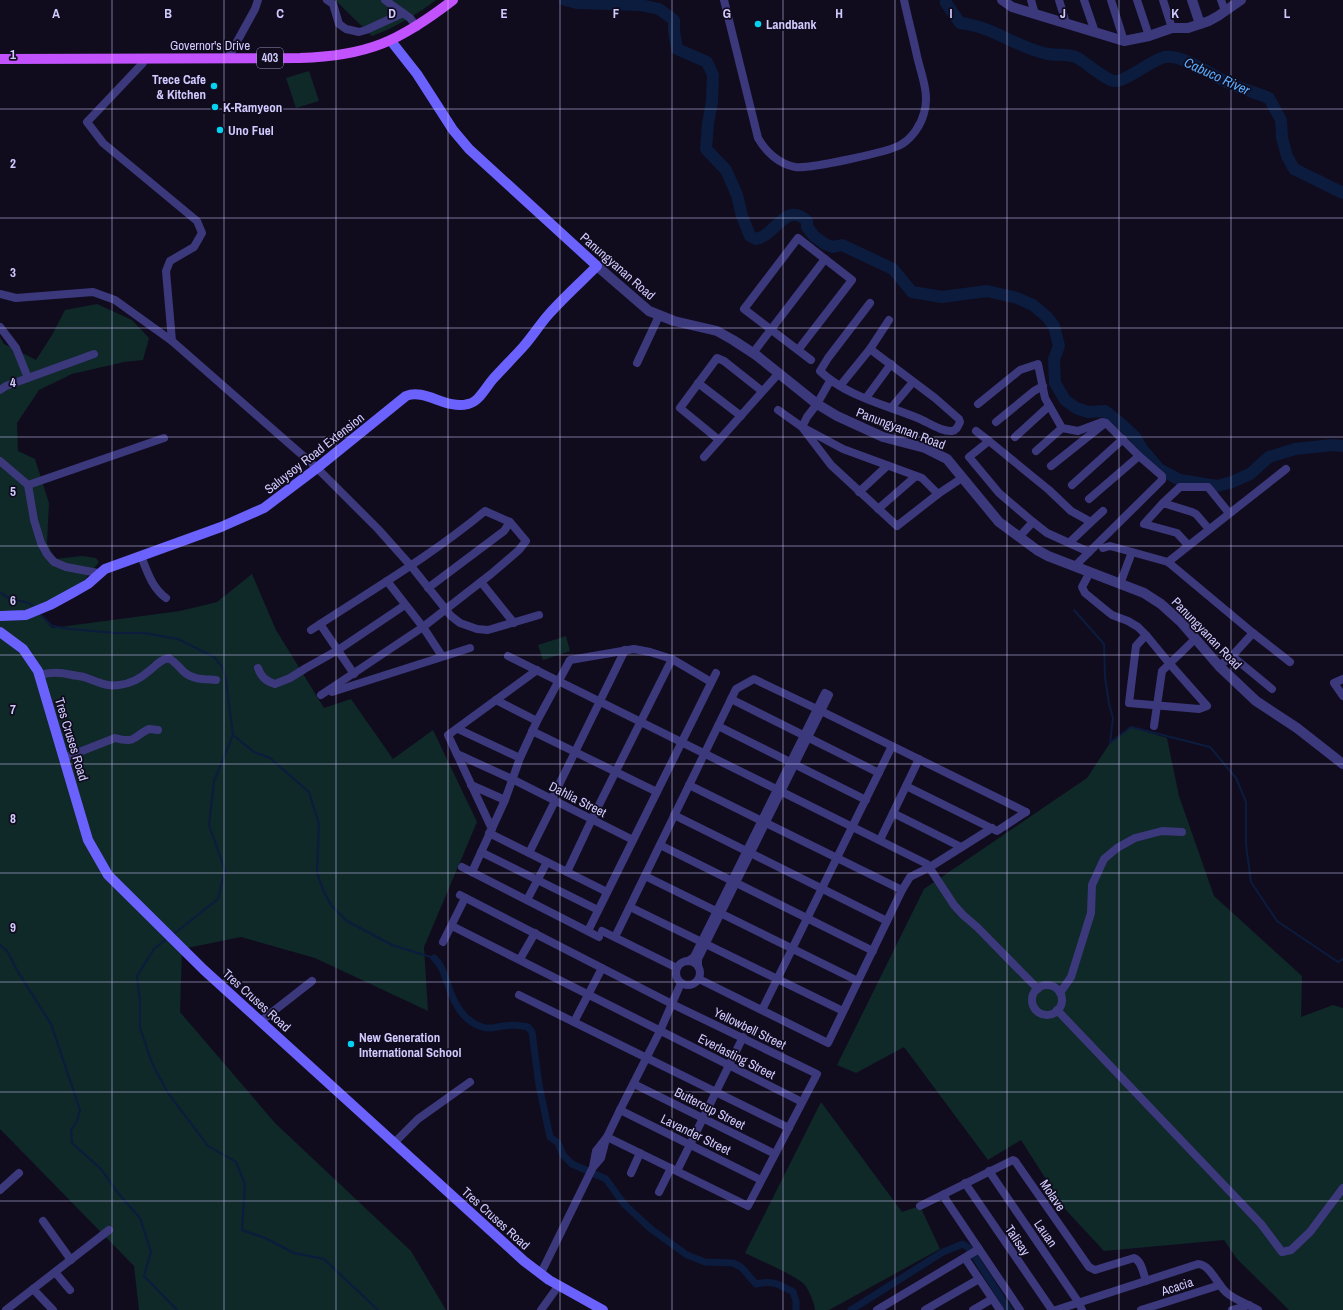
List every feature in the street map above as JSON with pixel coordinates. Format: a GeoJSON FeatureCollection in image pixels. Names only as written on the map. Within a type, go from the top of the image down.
{"type":"FeatureCollection","features":[{"type":"Feature","properties":{"kind":"main road","name":"Governor's Drive"},"geometry":{"type":"LineString","coordinates":[[0,59],[325,57],[362,51],[390,41],[417,27],[453,0]]}},
{"type":"Feature","properties":{"kind":"main road","name":"Panungyanan Road"},"geometry":{"type":"LineString","coordinates":[[390,41],[422,80],[453,130],[463,142],[477,157],[532,205],[596,266]]}},
{"type":"Feature","properties":{"kind":"main road","name":"Saluysoy Road Extension"},"geometry":{"type":"LineString","coordinates":[[0,616],[26,615],[50,605],[88,584],[105,569],[221,527],[264,508],[317,468],[406,396],[419,394],[448,404],[461,405],[469,404],[475,401],[524,346],[550,312],[596,266]]}},
{"type":"Feature","properties":{"kind":"main road","name":"Tres Cruses Road"},"geometry":{"type":"LineString","coordinates":[[0,632],[23,649],[39,675],[88,840],[108,875],[204,970],[524,1261],[541,1274],[603,1310]]}},
{"type":"Feature","properties":{"kind":"street"},"geometry":{"type":"LineString","coordinates":[[228,58],[255,9],[258,0]]}},
{"type":"Feature","properties":{"kind":"street"},"geometry":{"type":"LineString","coordinates":[[327,0],[333,4],[339,24],[358,32],[366,30],[403,13]]}},
{"type":"Feature","properties":{"kind":"street"},"geometry":{"type":"LineString","coordinates":[[385,0],[410,18],[417,27]]}},
{"type":"Feature","properties":{"kind":"street"},"geometry":{"type":"LineString","coordinates":[[724,0],[758,138],[772,156],[790,166],[802,168],[893,148],[907,140],[917,128],[924,112],[926,95],[904,0]]}},
{"type":"Feature","properties":{"kind":"street"},"geometry":{"type":"LineString","coordinates":[[1002,0],[1012,7],[1124,41],[1149,36],[1172,28],[1184,28],[1200,24],[1214,19],[1241,0]]}},
{"type":"Feature","properties":{"kind":"street"},"geometry":{"type":"LineString","coordinates":[[1031,0],[1035,14]]}},
{"type":"Feature","properties":{"kind":"street"},"geometry":{"type":"LineString","coordinates":[[1059,0],[1066,23]]}},
{"type":"Feature","properties":{"kind":"street"},"geometry":{"type":"LineString","coordinates":[[1084,0],[1095,32]]}},
{"type":"Feature","properties":{"kind":"street"},"geometry":{"type":"LineString","coordinates":[[1111,0],[1124,41]]}},
{"type":"Feature","properties":{"kind":"street"},"geometry":{"type":"LineString","coordinates":[[1137,0],[1149,36]]}},
{"type":"Feature","properties":{"kind":"street"},"geometry":{"type":"LineString","coordinates":[[1163,0],[1172,28]]}},
{"type":"Feature","properties":{"kind":"street"},"geometry":{"type":"LineString","coordinates":[[1192,0],[1200,24]]}},
{"type":"Feature","properties":{"kind":"street"},"geometry":{"type":"LineString","coordinates":[[1221,0],[1225,11]]}},
{"type":"Feature","properties":{"kind":"street"},"geometry":{"type":"LineString","coordinates":[[143,58],[143,63],[87,122],[103,143],[197,221],[202,234],[194,248],[170,261],[166,271],[172,341]]}},
{"type":"Feature","properties":{"kind":"street"},"geometry":{"type":"LineString","coordinates":[[798,350],[852,280],[798,238],[744,309],[811,360]]}},
{"type":"Feature","properties":{"kind":"street"},"geometry":{"type":"LineString","coordinates":[[753,353],[825,259]]}},
{"type":"Feature","properties":{"kind":"street","name":"Panungyanan Road"},"geometry":{"type":"LineString","coordinates":[[596,266],[649,311],[674,321],[717,331],[734,340],[779,373],[817,404],[837,416],[883,437],[925,448],[947,459],[999,522],[1036,550],[1144,593],[1161,604],[1181,622],[1219,666],[1256,701],[1297,728],[1343,764]]}},
{"type":"Feature","properties":{"kind":"street"},"geometry":{"type":"LineString","coordinates":[[0,294],[16,298],[93,292],[115,300],[172,341],[317,468],[378,529],[411,566],[450,616],[460,623],[477,629],[488,630],[539,615]]}},
{"type":"Feature","properties":{"kind":"street"},"geometry":{"type":"LineString","coordinates":[[870,303],[828,358],[820,371],[830,381],[866,398],[947,431],[954,431],[957,428],[960,422],[959,419],[870,349]]}},
{"type":"Feature","properties":{"kind":"street"},"geometry":{"type":"LineString","coordinates":[[637,363],[659,316]]}},
{"type":"Feature","properties":{"kind":"street"},"geometry":{"type":"LineString","coordinates":[[840,386],[870,349],[889,320]]}},
{"type":"Feature","properties":{"kind":"street"},"geometry":{"type":"LineString","coordinates":[[0,327],[16,348],[28,378]]}},
{"type":"Feature","properties":{"kind":"street"},"geometry":{"type":"LineString","coordinates":[[0,390],[6,386],[94,354]]}},
{"type":"Feature","properties":{"kind":"street"},"geometry":{"type":"LineString","coordinates":[[719,440],[680,408],[717,358],[762,391]]}},
{"type":"Feature","properties":{"kind":"street"},"geometry":{"type":"LineString","coordinates":[[866,398],[891,364]]}},
{"type":"Feature","properties":{"kind":"street"},"geometry":{"type":"LineString","coordinates":[[978,404],[1020,370],[1038,364],[1045,398],[1062,428],[1078,431],[1102,422],[1106,423],[1139,456],[1162,476],[1162,480],[1075,566]]}},
{"type":"Feature","properties":{"kind":"street"},"geometry":{"type":"LineString","coordinates":[[704,457],[779,373]]}},
{"type":"Feature","properties":{"kind":"street"},"geometry":{"type":"LineString","coordinates":[[802,427],[830,381]]}},
{"type":"Feature","properties":{"kind":"street"},"geometry":{"type":"LineString","coordinates":[[891,408],[913,382]]}},
{"type":"Feature","properties":{"kind":"street"},"geometry":{"type":"LineString","coordinates":[[698,383],[740,416]]}},
{"type":"Feature","properties":{"kind":"street"},"geometry":{"type":"LineString","coordinates":[[996,422],[1034,391],[1043,386]]}},
{"type":"Feature","properties":{"kind":"street"},"geometry":{"type":"LineString","coordinates":[[1015,437],[1049,406]]}},
{"type":"Feature","properties":{"kind":"street"},"geometry":{"type":"LineString","coordinates":[[778,410],[802,427],[843,449],[922,478],[938,494]]}},
{"type":"Feature","properties":{"kind":"street"},"geometry":{"type":"LineString","coordinates":[[1052,466],[1106,423]]}},
{"type":"Feature","properties":{"kind":"street"},"geometry":{"type":"LineString","coordinates":[[802,427],[831,465],[897,526],[938,494],[962,478]]}},
{"type":"Feature","properties":{"kind":"street"},"geometry":{"type":"LineString","coordinates":[[1036,451],[1062,428]]}},
{"type":"Feature","properties":{"kind":"street"},"geometry":{"type":"LineString","coordinates":[[976,431],[1049,490],[1071,511],[1091,522]]}},
{"type":"Feature","properties":{"kind":"street"},"geometry":{"type":"LineString","coordinates":[[28,485],[164,438]]}},
{"type":"Feature","properties":{"kind":"street"},"geometry":{"type":"LineString","coordinates":[[1072,485],[1123,439]]}},
{"type":"Feature","properties":{"kind":"street"},"geometry":{"type":"LineString","coordinates":[[989,441],[969,457],[999,493],[1047,533],[1070,542],[1089,552]]}},
{"type":"Feature","properties":{"kind":"street"},"geometry":{"type":"LineString","coordinates":[[1089,499],[1139,456]]}},
{"type":"Feature","properties":{"kind":"street"},"geometry":{"type":"LineString","coordinates":[[0,461],[28,485],[34,520],[41,544],[47,554],[54,562],[66,567],[98,574]]}},
{"type":"Feature","properties":{"kind":"street"},"geometry":{"type":"LineString","coordinates":[[859,492],[887,466]]}},
{"type":"Feature","properties":{"kind":"street"},"geometry":{"type":"LineString","coordinates":[[1168,562],[1286,469]]}},
{"type":"Feature","properties":{"kind":"street"},"geometry":{"type":"LineString","coordinates":[[878,509],[916,476]]}},
{"type":"Feature","properties":{"kind":"street"},"geometry":{"type":"LineString","coordinates":[[1188,545],[1177,533],[1144,524],[1180,486],[1208,488],[1229,513]]}},
{"type":"Feature","properties":{"kind":"street"},"geometry":{"type":"LineString","coordinates":[[1163,503],[1196,514],[1208,529]]}},
{"type":"Feature","properties":{"kind":"street"},"geometry":{"type":"LineString","coordinates":[[311,630],[411,566],[465,528],[485,511],[510,522],[526,541],[519,550],[423,627],[321,695],[470,648]]}},
{"type":"Feature","properties":{"kind":"street"},"geometry":{"type":"LineString","coordinates":[[1070,542],[1103,511]]}},
{"type":"Feature","properties":{"kind":"street"},"geometry":{"type":"LineString","coordinates":[[428,588],[504,531],[510,522]]}},
{"type":"Feature","properties":{"kind":"street"},"geometry":{"type":"LineString","coordinates":[[1019,537],[1033,522]]}},
{"type":"Feature","properties":{"kind":"street"},"geometry":{"type":"LineString","coordinates":[[1103,548],[1110,546],[1168,562],[1290,662]]}},
{"type":"Feature","properties":{"kind":"street"},"geometry":{"type":"LineString","coordinates":[[1120,584],[1132,552]]}},
{"type":"Feature","properties":{"kind":"street"},"geometry":{"type":"LineString","coordinates":[[141,556],[153,584],[166,598]]}},
{"type":"Feature","properties":{"kind":"street"},"geometry":{"type":"LineString","coordinates":[[1090,572],[1082,584],[1085,593],[1112,615],[1138,627],[1146,635],[1169,664],[1207,706],[1199,709],[1129,703],[1136,646],[1146,635]]}},
{"type":"Feature","properties":{"kind":"street"},"geometry":{"type":"LineString","coordinates":[[388,581],[423,627],[442,656]]}},
{"type":"Feature","properties":{"kind":"street"},"geometry":{"type":"LineString","coordinates":[[480,582],[514,623]]}},
{"type":"Feature","properties":{"kind":"street"},"geometry":{"type":"LineString","coordinates":[[258,668],[259,673],[264,678],[275,684],[290,678],[338,650],[405,605]]}},
{"type":"Feature","properties":{"kind":"street"},"geometry":{"type":"LineString","coordinates":[[320,624],[354,674]]}},
{"type":"Feature","properties":{"kind":"street"},"geometry":{"type":"LineString","coordinates":[[1219,666],[1232,656],[1253,633]]}},
{"type":"Feature","properties":{"kind":"street"},"geometry":{"type":"LineString","coordinates":[[1154,726],[1162,671],[1195,639]]}},
{"type":"Feature","properties":{"kind":"street"},"geometry":{"type":"LineString","coordinates":[[472,872],[505,800],[520,758],[532,731],[570,660],[634,649],[672,659],[712,682]]}},
{"type":"Feature","properties":{"kind":"street"},"geometry":{"type":"LineString","coordinates":[[529,853],[625,650]]}},
{"type":"Feature","properties":{"kind":"street"},"geometry":{"type":"LineString","coordinates":[[508,656],[927,864],[954,905],[1038,988]]}},
{"type":"Feature","properties":{"kind":"street"},"geometry":{"type":"LineString","coordinates":[[1232,656],[1272,689]]}},
{"type":"Feature","properties":{"kind":"street"},"geometry":{"type":"LineString","coordinates":[[39,675],[58,672],[86,677],[108,686],[120,685],[140,678],[150,671],[159,661],[169,658],[191,677],[216,680]]}},
{"type":"Feature","properties":{"kind":"street"},"geometry":{"type":"LineString","coordinates":[[567,872],[672,659]]}},
{"type":"Feature","properties":{"kind":"street"},"geometry":{"type":"LineString","coordinates":[[537,670],[448,736],[491,831],[529,853],[607,892]]}},
{"type":"Feature","properties":{"kind":"street"},"geometry":{"type":"LineString","coordinates":[[588,931],[716,673]]}},
{"type":"Feature","properties":{"kind":"street"},"geometry":{"type":"LineString","coordinates":[[1343,678],[1334,683],[1343,696]]}},
{"type":"Feature","properties":{"kind":"street"},"geometry":{"type":"LineString","coordinates":[[615,937],[736,689],[754,679],[1026,812],[997,831],[906,786]]}},
{"type":"Feature","properties":{"kind":"street"},"geometry":{"type":"LineString","coordinates":[[731,699],[879,773]]}},
{"type":"Feature","properties":{"kind":"street"},"geometry":{"type":"LineString","coordinates":[[496,700],[537,721]]}},
{"type":"Feature","properties":{"kind":"street"},"geometry":{"type":"LineString","coordinates":[[704,943],[694,957],[682,963],[677,968],[677,978],[684,984],[693,985],[699,979],[700,972],[698,959],[704,943],[819,710]]}},
{"type":"Feature","properties":{"kind":"street"},"geometry":{"type":"LineString","coordinates":[[718,726],[866,800]]}},
{"type":"Feature","properties":{"kind":"street"},"geometry":{"type":"LineString","coordinates":[[64,758],[115,738],[128,740],[149,729],[158,730]]}},
{"type":"Feature","properties":{"kind":"street"},"geometry":{"type":"LineString","coordinates":[[458,729],[520,758]]}},
{"type":"Feature","properties":{"kind":"street"},"geometry":{"type":"LineString","coordinates":[[532,731],[657,792]]}},
{"type":"Feature","properties":{"kind":"street"},"geometry":{"type":"LineString","coordinates":[[762,1010],[892,746]]}},
{"type":"Feature","properties":{"kind":"street","name":"Dahlia Street"},"geometry":{"type":"LineString","coordinates":[[457,754],[512,779],[633,840]]}},
{"type":"Feature","properties":{"kind":"street"},"geometry":{"type":"LineString","coordinates":[[880,840],[919,759]]}},
{"type":"Feature","properties":{"kind":"street"},"geometry":{"type":"LineString","coordinates":[[471,785],[505,800]]}},
{"type":"Feature","properties":{"kind":"street"},"geometry":{"type":"LineString","coordinates":[[689,785],[902,890]]}},
{"type":"Feature","properties":{"kind":"street"},"geometry":{"type":"LineString","coordinates":[[893,813],[961,847]]}},
{"type":"Feature","properties":{"kind":"street"},"geometry":{"type":"LineString","coordinates":[[674,815],[887,920]]}},
{"type":"Feature","properties":{"kind":"street"},"geometry":{"type":"LineString","coordinates":[[699,979],[828,1042],[887,920],[910,877],[930,867],[992,828]]}},
{"type":"Feature","properties":{"kind":"street"},"geometry":{"type":"LineString","coordinates":[[1060,993],[1072,978],[1091,913],[1092,885],[1104,859],[1117,848],[1135,838],[1162,831],[1182,832]]}},
{"type":"Feature","properties":{"kind":"street"},"geometry":{"type":"LineString","coordinates":[[660,846],[872,951]]}},
{"type":"Feature","properties":{"kind":"street"},"geometry":{"type":"LineString","coordinates":[[481,852],[598,910]]}},
{"type":"Feature","properties":{"kind":"street"},"geometry":{"type":"LineString","coordinates":[[527,900],[547,862]]}},
{"type":"Feature","properties":{"kind":"street"},"geometry":{"type":"LineString","coordinates":[[462,867],[588,931],[615,937],[677,968]]}},
{"type":"Feature","properties":{"kind":"street"},"geometry":{"type":"LineString","coordinates":[[645,876],[858,981]]}},
{"type":"Feature","properties":{"kind":"street","name":"Yellowbell Street"},"geometry":{"type":"LineString","coordinates":[[452,926],[462,896],[672,1004],[817,1074],[802,1102]]}},
{"type":"Feature","properties":{"kind":"street"},"geometry":{"type":"LineString","coordinates":[[630,907],[843,1011]]}},
{"type":"Feature","properties":{"kind":"street"},"geometry":{"type":"LineString","coordinates":[[443,942],[452,926]]}},
{"type":"Feature","properties":{"kind":"street","name":"Everlasting Street"},"geometry":{"type":"LineString","coordinates":[[452,926],[802,1102]]}},
{"type":"Feature","properties":{"kind":"street"},"geometry":{"type":"LineString","coordinates":[[520,959],[534,933]]}},
{"type":"Feature","properties":{"kind":"street"},"geometry":{"type":"LineString","coordinates":[[688,961],[694,962],[698,966]]}},
{"type":"Feature","properties":{"kind":"street"},"geometry":{"type":"LineString","coordinates":[[574,1022],[602,968]]}},
{"type":"Feature","properties":{"kind":"street"},"geometry":{"type":"LineString","coordinates":[[261,1022],[312,981]]}},
{"type":"Feature","properties":{"kind":"street"},"geometry":{"type":"LineString","coordinates":[[541,1274],[593,1167],[596,1151],[607,1137],[647,1058],[672,1004],[682,990],[684,984]]}},
{"type":"Feature","properties":{"kind":"street"},"geometry":{"type":"LineString","coordinates":[[1052,986],[1060,993],[1061,1004],[1054,1013],[1046,1015],[1036,1010],[1032,999],[1038,988],[1052,986]]}},
{"type":"Feature","properties":{"kind":"street"},"geometry":{"type":"LineString","coordinates":[[519,995],[789,1128]]}},
{"type":"Feature","properties":{"kind":"street"},"geometry":{"type":"LineString","coordinates":[[1057,1010],[1261,1224],[1282,1252],[1292,1250],[1310,1232],[1343,1188]]}},
{"type":"Feature","properties":{"kind":"street"},"geometry":{"type":"LineString","coordinates":[[659,1192],[690,1145],[743,1037]]}},
{"type":"Feature","properties":{"kind":"street"},"geometry":{"type":"LineString","coordinates":[[394,1143],[418,1120],[470,1082]]}},
{"type":"Feature","properties":{"kind":"street","name":"Buttercup Street"},"geometry":{"type":"LineString","coordinates":[[634,1084],[775,1154]]}},
{"type":"Feature","properties":{"kind":"street"},"geometry":{"type":"LineString","coordinates":[[607,1137],[748,1206],[802,1102]]}},
{"type":"Feature","properties":{"kind":"street","name":"Lavander Street"},"geometry":{"type":"LineString","coordinates":[[620,1110],[761,1180]]}},
{"type":"Feature","properties":{"kind":"street"},"geometry":{"type":"LineString","coordinates":[[630,1173],[640,1153]]}},
{"type":"Feature","properties":{"kind":"street","name":"Molave"},"geometry":{"type":"LineString","coordinates":[[920,1206],[1010,1160],[1013,1160],[1088,1267],[1096,1270],[1134,1258],[1138,1259],[1140,1262],[1146,1281]]}},
{"type":"Feature","properties":{"kind":"street","name":"Lauan"},"geometry":{"type":"LineString","coordinates":[[989,1171],[1080,1306]]}},
{"type":"Feature","properties":{"kind":"street"},"geometry":{"type":"LineString","coordinates":[[0,1190],[19,1173]]}},
{"type":"Feature","properties":{"kind":"street","name":"Talisay"},"geometry":{"type":"LineString","coordinates":[[965,1183],[1052,1310]]}},
{"type":"Feature","properties":{"kind":"street"},"geometry":{"type":"LineString","coordinates":[[944,1194],[971,1254],[979,1279],[1000,1310]]}},
{"type":"Feature","properties":{"kind":"street"},"geometry":{"type":"LineString","coordinates":[[43,1221],[71,1260]]}},
{"type":"Feature","properties":{"kind":"street"},"geometry":{"type":"LineString","coordinates":[[6,1310],[108,1230]]}},
{"type":"Feature","properties":{"kind":"street"},"geometry":{"type":"LineString","coordinates":[[877,1310],[971,1254]]}},
{"type":"Feature","properties":{"kind":"street"},"geometry":{"type":"LineString","coordinates":[[971,1254],[1020,1310]]}},
{"type":"Feature","properties":{"kind":"street"},"geometry":{"type":"LineString","coordinates":[[1056,1310],[1080,1306],[1146,1281],[1198,1264],[1206,1267],[1227,1293],[1258,1310]]}},
{"type":"Feature","properties":{"kind":"street"},"geometry":{"type":"LineString","coordinates":[[55,1272],[70,1290]]}},
{"type":"Feature","properties":{"kind":"street"},"geometry":{"type":"LineString","coordinates":[[926,1310],[979,1279]]}},
{"type":"Feature","properties":{"kind":"street"},"geometry":{"type":"LineString","coordinates":[[541,1310],[559,1285]]}},
{"type":"Feature","properties":{"kind":"street","name":"Acacia"},"geometry":{"type":"LineString","coordinates":[[1141,1310],[1220,1285]]}},
{"type":"Feature","properties":{"kind":"street"},"geometry":{"type":"LineString","coordinates":[[33,1289],[53,1310]]}},
{"type":"Feature","properties":{"kind":"street"},"geometry":{"type":"LineString","coordinates":[[973,1310],[992,1299]]}},
{"type":"Feature","properties":{"kind":"street"},"geometry":{"type":"LineString","coordinates":[[1232,1310],[1249,1305]]}},
{"type":"Feature","properties":{"kind":"green space"},"geometry":{"type":"Polygon","coordinates":[[[335,0],[436,0],[406,20],[372,36],[335,0]]]}},
{"type":"Feature","properties":{"kind":"green space"},"geometry":{"type":"Polygon","coordinates":[[[309,71],[319,101],[296,108],[286,78],[309,71]]]}},
{"type":"Feature","properties":{"kind":"green space"},"geometry":{"type":"Polygon","coordinates":[[[97,304],[132,320],[149,338],[143,360],[124,362],[72,374],[39,390],[17,423],[18,451],[35,459],[49,503],[47,543],[55,559],[82,556],[96,558],[99,562],[82,583],[34,607],[52,628],[180,611],[217,602],[252,574],[276,630],[324,708],[351,699],[393,759],[433,730],[477,822],[424,947],[428,1011],[315,958],[241,937],[182,949],[180,1012],[275,1123],[411,1251],[446,1310],[139,1310],[134,1266],[0,1129],[0,337],[4,344],[36,360],[52,335],[65,310],[97,304]]]}},
{"type":"Feature","properties":{"kind":"green space"},"geometry":{"type":"Polygon","coordinates":[[[566,636],[570,651],[543,660],[538,645],[566,636]]]}},
{"type":"Feature","properties":{"kind":"green space"},"geometry":{"type":"Polygon","coordinates":[[[1131,727],[1167,738],[1179,796],[1214,896],[1302,976],[1301,1017],[1333,1005],[1343,1008],[1343,1310],[1289,1310],[1237,1259],[1224,1240],[1104,1251],[1065,1209],[1021,1140],[988,1160],[904,1047],[856,1073],[837,1065],[924,889],[1087,778],[1110,743],[1131,727]]]}},
{"type":"Feature","properties":{"kind":"green space"},"geometry":{"type":"Polygon","coordinates":[[[821,1102],[902,1212],[920,1206],[940,1249],[829,1310],[815,1310],[811,1296],[804,1284],[784,1271],[745,1253],[821,1102]]]}},
{"type":"Feature","properties":{"kind":"waterway"},"geometry":{"type":"LineString","coordinates":[[565,0],[577,3],[640,5],[659,9],[674,20],[677,49],[707,62],[713,75],[712,101],[706,149],[726,170],[737,195],[742,216],[750,236],[756,239],[762,237],[784,218],[795,215],[801,216],[807,221],[807,227],[814,236],[825,244],[833,247],[842,245],[893,269],[912,292],[942,297],[987,291],[1017,298],[1033,305],[1047,317],[1054,326],[1059,346],[1054,359],[1055,383],[1065,400],[1076,408],[1088,412],[1105,411],[1135,437],[1142,449],[1159,469],[1180,480],[1217,486],[1232,482],[1250,474],[1269,457],[1295,449],[1333,445],[1343,446]]}},
{"type":"Feature","properties":{"kind":"waterway","name":"Cabuco River"},"geometry":{"type":"LineString","coordinates":[[946,0],[946,3],[960,23],[983,28],[1037,51],[1048,54],[1074,56],[1110,80],[1119,81],[1153,62],[1165,57],[1172,57],[1189,62],[1222,80],[1269,98],[1281,120],[1282,138],[1287,156],[1294,169],[1343,193]]}},
{"type":"Feature","properties":{"kind":"waterway"},"geometry":{"type":"LineString","coordinates":[[0,592],[14,600],[26,602],[33,606]]}},
{"type":"Feature","properties":{"kind":"waterway"},"geometry":{"type":"LineString","coordinates":[[1074,610],[1104,644],[1105,677],[1109,704],[1113,718],[1110,743]]}},
{"type":"Feature","properties":{"kind":"waterway"},"geometry":{"type":"LineString","coordinates":[[41,615],[52,626],[116,633],[144,633],[178,639],[214,657],[223,668],[233,735],[254,752],[270,758],[309,792],[319,824],[317,872],[323,890],[331,905],[347,921],[392,945],[434,958]]}},
{"type":"Feature","properties":{"kind":"waterway"},"geometry":{"type":"LineString","coordinates":[[1110,743],[1131,727],[1210,747],[1236,778],[1246,802],[1246,845],[1251,882],[1277,921],[1338,962],[1343,959]]}},
{"type":"Feature","properties":{"kind":"waterway"},"geometry":{"type":"LineString","coordinates":[[175,933],[218,899],[225,870],[209,825],[214,781],[233,735]]}},
{"type":"Feature","properties":{"kind":"waterway"},"geometry":{"type":"LineString","coordinates":[[165,940],[154,949],[137,976],[140,1002],[140,1028],[152,1063],[168,1093],[208,1146],[236,1162],[245,1184],[242,1230],[265,1238],[294,1253],[324,1259],[378,1310]]}},
{"type":"Feature","properties":{"kind":"waterway"},"geometry":{"type":"LineString","coordinates":[[0,945],[7,951],[18,972],[51,1024],[80,1110],[77,1121],[71,1130],[72,1143],[101,1169],[118,1193],[140,1218],[151,1252],[144,1276],[177,1310]]}},
{"type":"Feature","properties":{"kind":"waterway"},"geometry":{"type":"LineString","coordinates":[[434,958],[442,968],[450,992],[456,1005],[464,1016],[475,1024],[485,1028],[519,1026],[528,1027],[532,1032],[539,1085],[550,1137],[558,1143],[563,1155],[572,1164],[606,1179],[624,1204],[651,1229],[687,1255],[705,1262],[733,1263],[741,1267],[756,1284],[767,1282],[784,1287],[793,1292],[796,1301],[796,1310]]}},
{"type":"Feature","properties":{"kind":"waterway"},"geometry":{"type":"LineString","coordinates":[[851,1310],[943,1252],[963,1244],[970,1249],[1009,1310]]}},
{"type":"Feature","properties":{"kind":"place","name":"Landbank"},"geometry":{"type":"Point","coordinates":[758,24]}},
{"type":"Feature","properties":{"kind":"place","name":"Trece Cafe & Kitchen"},"geometry":{"type":"Point","coordinates":[214,86]}},
{"type":"Feature","properties":{"kind":"place","name":"K-Ramyeon"},"geometry":{"type":"Point","coordinates":[215,107]}},
{"type":"Feature","properties":{"kind":"place","name":"Uno Fuel"},"geometry":{"type":"Point","coordinates":[220,130]}},
{"type":"Feature","properties":{"kind":"place","name":"New Generation International School"},"geometry":{"type":"Point","coordinates":[351,1044]}}]}
